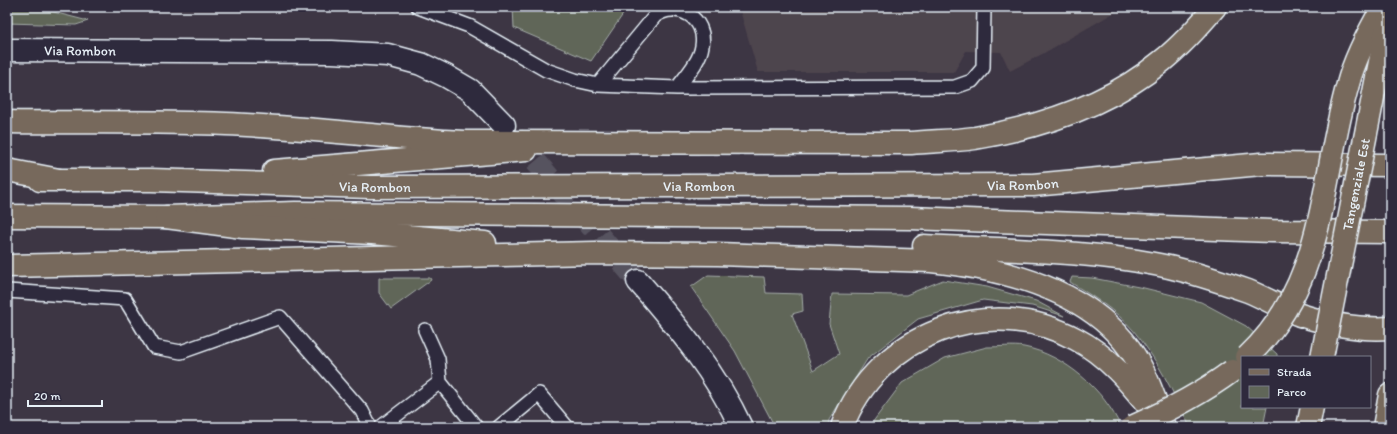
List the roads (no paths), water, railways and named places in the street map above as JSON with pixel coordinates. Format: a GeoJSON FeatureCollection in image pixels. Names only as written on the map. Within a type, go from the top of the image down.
{"type":"FeatureCollection","features":[{"type":"Feature","properties":{"kind":"main road"},"geometry":{"type":"LineString","coordinates":[[7,122],[224,124],[283,127],[413,140],[465,142],[911,143],[974,138],[1023,128],[1094,103],[1137,79],[1162,62],[1215,7]]}},
{"type":"Feature","properties":{"kind":"main road"},"geometry":{"type":"LineString","coordinates":[[1197,27],[1227,7]]}},
{"type":"Feature","properties":{"kind":"main road"},"geometry":{"type":"LineString","coordinates":[[1248,356],[1268,336],[1295,294],[1307,268],[1315,238],[1348,84],[1356,58],[1383,7]]}},
{"type":"Feature","properties":{"kind":"main road","name":"Tangenziale Est"},"geometry":{"type":"LineString","coordinates":[[1322,356],[1390,11]]}},
{"type":"Feature","properties":{"kind":"main road"},"geometry":{"type":"LineString","coordinates":[[151,180],[474,156],[589,143]]}},
{"type":"Feature","properties":{"kind":"main road","name":"Via Rombon"},"geometry":{"type":"LineString","coordinates":[[7,180],[151,180],[370,187],[1033,185],[1261,164],[1390,164]]}},
{"type":"Feature","properties":{"kind":"main road"},"geometry":{"type":"LineString","coordinates":[[7,170],[59,180]]}},
{"type":"Feature","properties":{"kind":"main road","name":"Via Rombon"},"geometry":{"type":"LineString","coordinates":[[7,216],[166,217],[295,213],[910,218],[1272,231],[1390,232]]}},
{"type":"Feature","properties":{"kind":"main road"},"geometry":{"type":"LineString","coordinates":[[166,217],[243,227],[372,233],[594,253]]}},
{"type":"Feature","properties":{"kind":"main road"},"geometry":{"type":"LineString","coordinates":[[718,254],[829,245],[924,246],[1102,257],[1139,261],[1200,275],[1248,292],[1301,315],[1342,325],[1390,328]]}},
{"type":"Feature","properties":{"kind":"main road"},"geometry":{"type":"LineString","coordinates":[[7,266],[594,253],[718,254],[931,261],[990,269],[1043,285],[1072,300],[1096,316],[1119,336],[1144,373],[1164,426]]}},
{"type":"Feature","properties":{"kind":"main road"},"geometry":{"type":"LineString","coordinates":[[842,427],[858,394],[889,360],[911,344],[931,333],[955,324],[985,320],[1029,322],[1076,339],[1116,368],[1164,426]]}},
{"type":"Feature","properties":{"kind":"main road"},"geometry":{"type":"LineString","coordinates":[[1132,427],[1173,410],[1204,392],[1241,363]]}},
{"type":"Feature","properties":{"kind":"main road"},"geometry":{"type":"LineString","coordinates":[[1384,427],[1390,395]]}},
{"type":"Feature","properties":{"kind":"main road"},"geometry":{"type":"LineString","coordinates":[[1308,427],[1312,408]]}},
{"type":"Feature","properties":{"kind":"street","name":"Via Rombon"},"geometry":{"type":"LineString","coordinates":[[10,51],[332,52],[388,55],[421,64],[470,90],[504,125]]}},
{"type":"Feature","properties":{"kind":"street"},"geometry":{"type":"LineString","coordinates":[[638,281],[675,324],[694,350],[726,397],[741,427]]}},
{"type":"Feature","properties":{"kind":"lane"},"geometry":{"type":"LineString","coordinates":[[418,7],[469,26],[546,70],[575,80],[598,85],[677,88],[955,87],[972,81],[983,68],[984,7]]}},
{"type":"Feature","properties":{"kind":"lane"},"geometry":{"type":"LineString","coordinates":[[598,85],[654,16],[660,12],[673,9],[682,10],[692,15],[700,27],[703,38],[701,53],[677,88]]}},
{"type":"Feature","properties":{"kind":"lane"},"geometry":{"type":"LineString","coordinates":[[7,291],[125,299],[154,346],[181,352],[280,316],[362,411],[370,427]]}},
{"type":"Feature","properties":{"kind":"lane"},"geometry":{"type":"LineString","coordinates":[[425,330],[438,359],[440,382],[476,427]]}},
{"type":"Feature","properties":{"kind":"lane"},"geometry":{"type":"LineString","coordinates":[[381,427],[440,382]]}},
{"type":"Feature","properties":{"kind":"lane"},"geometry":{"type":"LineString","coordinates":[[499,427],[539,394],[567,427]]}},
{"type":"Feature","properties":{"kind":"tunnel"},"geometry":{"type":"LineString","coordinates":[[514,136],[638,281]]}}]}
